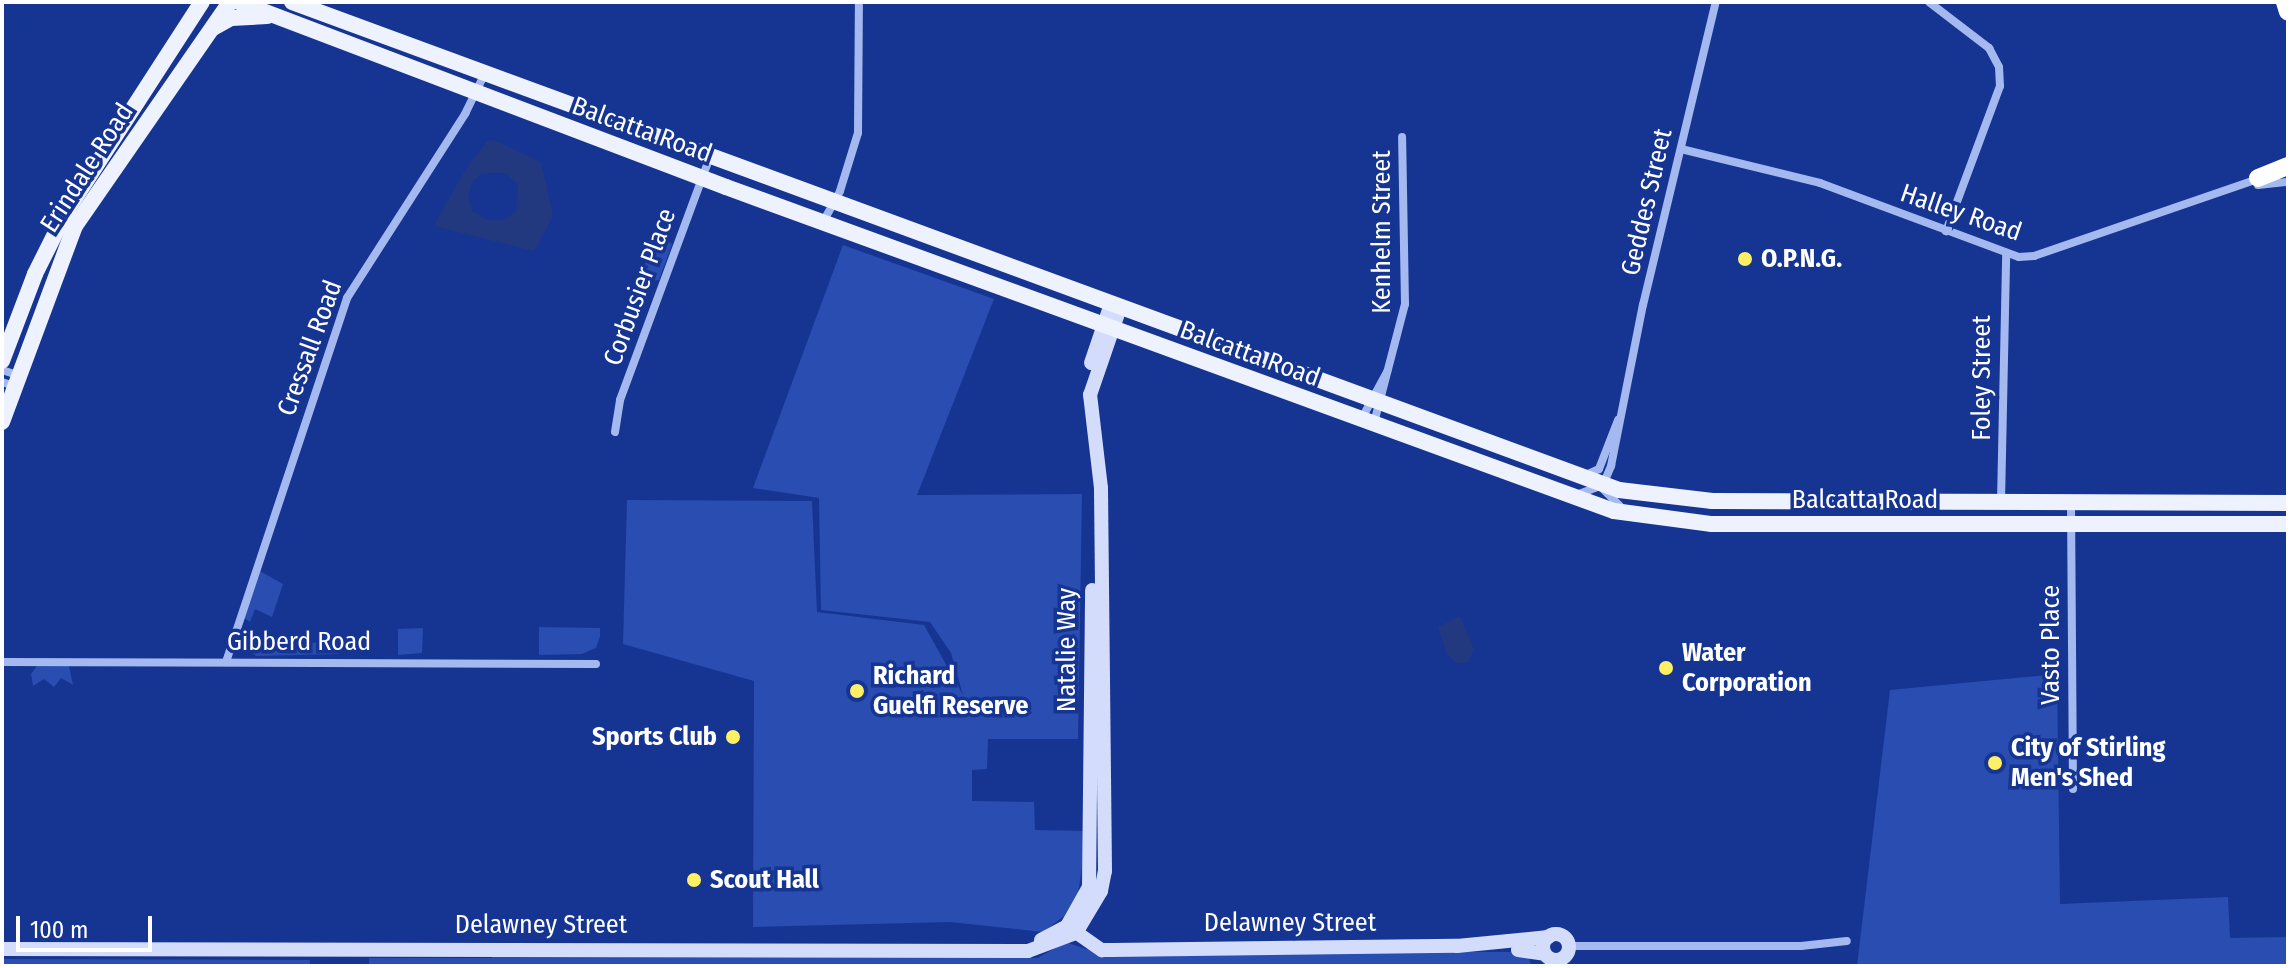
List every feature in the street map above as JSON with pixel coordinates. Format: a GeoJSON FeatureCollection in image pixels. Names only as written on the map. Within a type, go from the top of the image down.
{"type":"FeatureCollection","features":[{"type":"Feature","properties":{"kind":"highway"},"geometry":{"type":"LineString","coordinates":[[2258,178],[2288,169]]}},
{"type":"Feature","properties":{"kind":"main road","name":"Erindale Road"},"geometry":{"type":"LineString","coordinates":[[2,361],[41,259],[66,212],[202,2]]}},
{"type":"Feature","properties":{"kind":"main road","name":"Erindale Road"},"geometry":{"type":"LineString","coordinates":[[2,422],[9,378],[55,268],[83,211],[230,2]]}},
{"type":"Feature","properties":{"kind":"main road","name":"Balcatta Road"},"geometry":{"type":"LineString","coordinates":[[239,2],[477,94],[1367,423],[1553,491],[1640,516],[1712,524],[2288,524]]}},
{"type":"Feature","properties":{"kind":"main road","name":"Balcatta Road"},"geometry":{"type":"LineString","coordinates":[[292,2],[1575,476],[1712,501],[2288,503]]}},
{"type":"Feature","properties":{"kind":"main road"},"geometry":{"type":"LineString","coordinates":[[212,29],[231,18],[272,16]]}},
{"type":"Feature","properties":{"kind":"street"},"geometry":{"type":"LineString","coordinates":[[823,222],[834,203],[858,133],[859,2]]}},
{"type":"Feature","properties":{"kind":"street","name":"Geddes Street"},"geometry":{"type":"LineString","coordinates":[[1605,482],[1716,2]]}},
{"type":"Feature","properties":{"kind":"street"},"geometry":{"type":"LineString","coordinates":[[1929,2],[1989,48],[1999,72],[2000,86],[1946,231]]}},
{"type":"Feature","properties":{"kind":"street","name":"Cressall Road"},"geometry":{"type":"LineString","coordinates":[[226,662],[235,620],[347,298],[477,94],[485,73]]}},
{"type":"Feature","properties":{"kind":"street","name":"Kenhelm Street"},"geometry":{"type":"LineString","coordinates":[[1367,423],[1387,372],[1405,304],[1402,137]]}},
{"type":"Feature","properties":{"kind":"street","name":"Halley Road"},"geometry":{"type":"LineString","coordinates":[[1681,149],[1820,183],[2006,254],[2034,256],[2258,178]]}},
{"type":"Feature","properties":{"kind":"street","name":"Corbusier Place"},"geometry":{"type":"LineString","coordinates":[[615,432],[620,400],[710,157]]}},
{"type":"Feature","properties":{"kind":"street","name":"Halley Road"},"geometry":{"type":"LineString","coordinates":[[2226,190],[2288,182]]}},
{"type":"Feature","properties":{"kind":"street","name":"Foley Street"},"geometry":{"type":"LineString","coordinates":[[2001,502],[2006,254]]}},
{"type":"Feature","properties":{"kind":"street","name":"Natalie Way"},"geometry":{"type":"LineString","coordinates":[[1074,926],[1101,891],[1105,871],[1101,488],[1090,395],[1116,306]]}},
{"type":"Feature","properties":{"kind":"street","name":"Kenhelm Street"},"geometry":{"type":"LineString","coordinates":[[1367,423],[1374,402]]}},
{"type":"Feature","properties":{"kind":"street","name":"Geddes Street"},"geometry":{"type":"LineString","coordinates":[[1605,482],[1621,412]]}},
{"type":"Feature","properties":{"kind":"street"},"geometry":{"type":"LineString","coordinates":[[1553,491],[1579,494],[1605,482],[1610,501],[1640,516]]}},
{"type":"Feature","properties":{"kind":"street","name":"Vasto Place"},"geometry":{"type":"LineString","coordinates":[[2071,501],[2073,789]]}},
{"type":"Feature","properties":{"kind":"street","name":"Gibberd Road"},"geometry":{"type":"LineString","coordinates":[[2,662],[596,664]]}},
{"type":"Feature","properties":{"kind":"street","name":"Delawney Street"},"geometry":{"type":"LineString","coordinates":[[2,949],[1036,950],[1074,926],[1102,950],[1457,946],[1549,937]]}},
{"type":"Feature","properties":{"kind":"street"},"geometry":{"type":"LineString","coordinates":[[1553,961],[1549,937],[1562,936],[1568,946]]}},
{"type":"Feature","properties":{"kind":"street"},"geometry":{"type":"LineString","coordinates":[[1553,961],[1568,946],[1801,946],[1847,941]]}},
{"type":"Feature","properties":{"kind":"street","name":"Delawney Street"},"geometry":{"type":"LineString","coordinates":[[1457,946],[1553,961]]}},
{"type":"Feature","properties":{"kind":"shaded area"},"geometry":{"type":"Polygon","coordinates":[[[493,140],[541,162],[553,216],[534,251],[434,226],[461,177],[486,142],[493,140]],[[483,173],[473,181],[468,196],[472,211],[487,220],[504,220],[516,211],[518,185],[505,173],[483,173]]]}},
{"type":"Feature","properties":{"kind":"shaded area"},"geometry":{"type":"Polygon","coordinates":[[[656,235],[672,244],[659,280],[650,281],[649,272],[643,269],[656,235]]]}},
{"type":"Feature","properties":{"kind":"shaded area"},"geometry":{"type":"Polygon","coordinates":[[[843,245],[994,299],[917,495],[1082,494],[1078,739],[988,739],[987,769],[972,770],[972,801],[1034,802],[1035,830],[1088,831],[1078,893],[1064,916],[1043,932],[950,922],[753,927],[754,681],[623,644],[627,500],[812,501],[817,612],[924,625],[963,695],[951,653],[930,622],[821,610],[819,498],[753,488],[843,245]]]}},
{"type":"Feature","properties":{"kind":"shaded area"},"geometry":{"type":"Polygon","coordinates":[[[258,570],[283,584],[272,617],[255,609],[250,622],[244,618],[258,570]]]}},
{"type":"Feature","properties":{"kind":"shaded area"},"geometry":{"type":"Polygon","coordinates":[[[1460,616],[1474,649],[1468,663],[1456,663],[1447,654],[1438,627],[1460,616]]]}},
{"type":"Feature","properties":{"kind":"shaded area"},"geometry":{"type":"Polygon","coordinates":[[[539,627],[600,628],[600,636],[596,648],[582,654],[539,655],[539,627]]]}},
{"type":"Feature","properties":{"kind":"shaded area"},"geometry":{"type":"Polygon","coordinates":[[[423,628],[422,653],[398,655],[398,629],[423,628]]]}},
{"type":"Feature","properties":{"kind":"shaded area"},"geometry":{"type":"Polygon","coordinates":[[[245,629],[257,633],[258,642],[339,643],[339,654],[256,656],[238,641],[245,629]]]}},
{"type":"Feature","properties":{"kind":"shaded area"},"geometry":{"type":"Polygon","coordinates":[[[37,666],[69,666],[73,685],[61,678],[54,687],[44,679],[33,686],[31,674],[37,666]]]}},
{"type":"Feature","properties":{"kind":"shaded area"},"geometry":{"type":"Polygon","coordinates":[[[2057,674],[2060,904],[2228,897],[2230,938],[2288,937],[2288,966],[1857,966],[1890,690],[2057,674]]]}},
{"type":"Feature","properties":{"kind":"shaded area"},"geometry":{"type":"Polygon","coordinates":[[[1065,942],[1095,952],[1528,952],[1531,966],[369,966],[369,958],[492,958],[493,951],[1038,958],[1065,942]]]}},
{"type":"Feature","properties":{"kind":"shaded area"},"geometry":{"type":"Polygon","coordinates":[[[2,959],[310,960],[310,966],[2,966],[2,959]]]}},
{"type":"Feature","properties":{"kind":"place","name":"O.P.N.G."},"geometry":{"type":"Point","coordinates":[1745,259]}},
{"type":"Feature","properties":{"kind":"place","name":"Water Corporation"},"geometry":{"type":"Point","coordinates":[1666,668]}},
{"type":"Feature","properties":{"kind":"place","name":"Richard Guelfi Reserve"},"geometry":{"type":"Point","coordinates":[857,691]}},
{"type":"Feature","properties":{"kind":"place","name":"Sports Club"},"geometry":{"type":"Point","coordinates":[733,737]}},
{"type":"Feature","properties":{"kind":"place","name":"City of Stirling Men's Shed"},"geometry":{"type":"Point","coordinates":[1995,763]}},
{"type":"Feature","properties":{"kind":"place","name":"Scout Hall"},"geometry":{"type":"Point","coordinates":[694,880]}}]}
